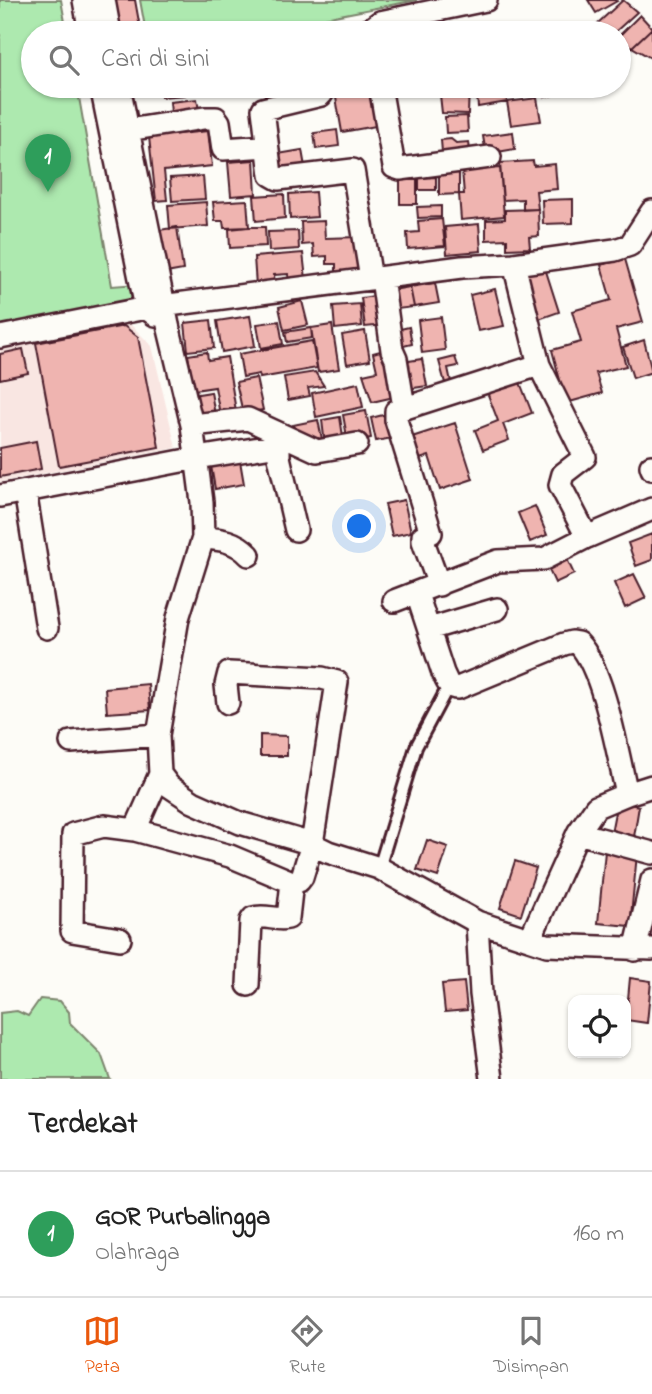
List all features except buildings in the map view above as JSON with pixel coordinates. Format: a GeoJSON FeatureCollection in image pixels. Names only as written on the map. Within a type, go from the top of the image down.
{"type":"FeatureCollection","features":[{"type":"Feature","properties":{"kind":"street"},"geometry":{"type":"LineString","coordinates":[[83,0],[87,21]]}},
{"type":"Feature","properties":{"kind":"street"},"geometry":{"type":"LineString","coordinates":[[104,0],[108,21]]}},
{"type":"Feature","properties":{"kind":"street"},"geometry":{"type":"LineString","coordinates":[[385,21],[486,0]]}},
{"type":"Feature","properties":{"kind":"street"},"geometry":{"type":"LineString","coordinates":[[104,98],[159,313],[192,425],[202,502],[203,538],[178,618],[158,735],[160,774],[138,823]]}},
{"type":"Feature","properties":{"kind":"street"},"geometry":{"type":"LineString","coordinates":[[121,98],[159,313]]}},
{"type":"Feature","properties":{"kind":"street"},"geometry":{"type":"LineString","coordinates":[[309,98],[263,109],[271,174],[274,178],[350,170],[354,172],[396,359],[404,407]]}},
{"type":"Feature","properties":{"kind":"street"},"geometry":{"type":"LineString","coordinates":[[382,98],[394,167],[400,169],[490,158]]}},
{"type":"Feature","properties":{"kind":"street"},"geometry":{"type":"LineString","coordinates":[[128,130],[216,118],[223,149],[267,146]]}},
{"type":"Feature","properties":{"kind":"street"},"geometry":{"type":"LineString","coordinates":[[0,337],[377,278],[462,267],[514,264],[625,248],[635,238],[652,211]]}},
{"type":"Feature","properties":{"kind":"street"},"geometry":{"type":"LineString","coordinates":[[514,264],[539,365],[585,457],[563,474],[560,485],[587,537]]}},
{"type":"Feature","properties":{"kind":"street"},"geometry":{"type":"LineString","coordinates":[[439,585],[423,541],[423,536],[431,533],[396,420],[396,411],[539,365]]}},
{"type":"Feature","properties":{"kind":"street"},"geometry":{"type":"LineString","coordinates":[[192,425],[248,419],[279,439],[317,451],[356,444]]}},
{"type":"Feature","properties":{"kind":"street"},"geometry":{"type":"LineString","coordinates":[[0,496],[279,439]]}},
{"type":"Feature","properties":{"kind":"street"},"geometry":{"type":"LineString","coordinates":[[279,439],[279,457],[296,530]]}},
{"type":"Feature","properties":{"kind":"street"},"geometry":{"type":"LineString","coordinates":[[25,491],[47,628]]}},
{"type":"Feature","properties":{"kind":"street"},"geometry":{"type":"LineString","coordinates":[[394,601],[498,561],[544,559],[652,509]]}},
{"type":"Feature","properties":{"kind":"street"},"geometry":{"type":"LineString","coordinates":[[203,538],[222,539],[241,547],[249,555]]}},
{"type":"Feature","properties":{"kind":"street"},"geometry":{"type":"LineString","coordinates":[[417,594],[449,685],[458,688],[564,644],[578,643],[588,656],[605,704],[627,794]]}},
{"type":"Feature","properties":{"kind":"street"},"geometry":{"type":"LineString","coordinates":[[429,629],[497,609]]}},
{"type":"Feature","properties":{"kind":"street"},"geometry":{"type":"LineString","coordinates":[[228,704],[226,685],[229,673],[322,678],[337,682],[312,846],[297,880],[288,918],[259,916],[251,921],[248,985]]}},
{"type":"Feature","properties":{"kind":"street"},"geometry":{"type":"LineString","coordinates":[[71,742],[158,735]]}},
{"type":"Feature","properties":{"kind":"street"},"geometry":{"type":"LineString","coordinates":[[160,774],[178,793],[235,839],[297,880]]}},
{"type":"Feature","properties":{"kind":"street"},"geometry":{"type":"LineString","coordinates":[[530,939],[578,833],[596,807],[652,786]]}},
{"type":"Feature","properties":{"kind":"street"},"geometry":{"type":"LineString","coordinates":[[120,939],[72,931],[73,834],[104,826],[138,823],[235,839],[312,846],[379,868],[477,922],[547,945],[643,950],[652,880]]}},
{"type":"Feature","properties":{"kind":"street"},"geometry":{"type":"LineString","coordinates":[[578,833],[652,853]]}},
{"type":"Feature","properties":{"kind":"street"},"geometry":{"type":"LineString","coordinates":[[477,922],[481,994],[492,1079]]}},
{"type":"Feature","properties":{"kind":"lane"},"geometry":{"type":"LineString","coordinates":[[379,868],[416,747],[449,685]]}},
{"type":"Feature","properties":{"kind":"shaded area"},"geometry":{"type":"Polygon","coordinates":[[[124,318],[152,346],[176,448],[0,482],[0,344],[124,318]]]}},
{"type":"Feature","properties":{"kind":"green space"},"geometry":{"type":"Polygon","coordinates":[[[0,0],[61,0],[65,21],[21,21],[21,98],[79,98],[112,286],[137,284],[144,300],[0,333],[0,0]]]}},
{"type":"Feature","properties":{"kind":"green space"},"geometry":{"type":"Polygon","coordinates":[[[140,0],[417,0],[309,21],[144,21],[140,0]]]}},
{"type":"Feature","properties":{"kind":"green space"},"geometry":{"type":"Polygon","coordinates":[[[40,999],[60,1001],[69,1012],[70,1023],[101,1054],[110,1079],[0,1079],[0,1013],[17,1011],[28,1016],[40,999]]]}},
{"type":"Feature","properties":{"kind":"place","name":"GOR Purbalingga"},"geometry":{"type":"Point","coordinates":[48,192]}}]}
